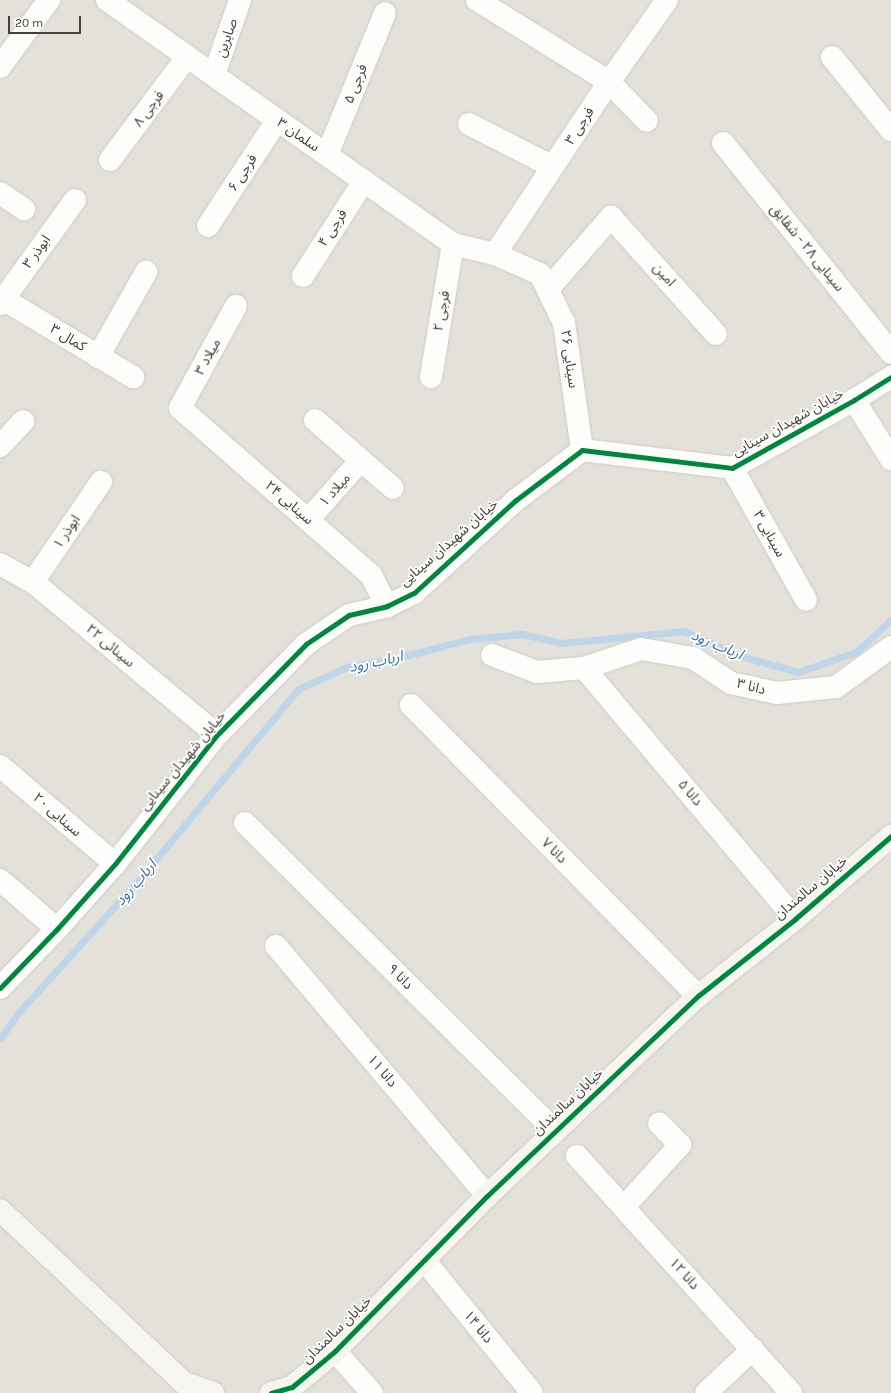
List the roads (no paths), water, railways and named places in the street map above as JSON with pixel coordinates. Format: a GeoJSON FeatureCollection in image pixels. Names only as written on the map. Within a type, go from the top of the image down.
{"type":"FeatureCollection","features":[{"type":"Feature","properties":{"kind":"street"},"geometry":{"type":"LineString","coordinates":[[0,67],[49,0]]}},
{"type":"Feature","properties":{"kind":"street","name":"سلمان ۳"},"geometry":{"type":"LineString","coordinates":[[107,0],[453,244],[495,254]]}},
{"type":"Feature","properties":{"kind":"street","name":"صابرین"},"geometry":{"type":"LineString","coordinates":[[214,76],[240,0]]}},
{"type":"Feature","properties":{"kind":"street"},"geometry":{"type":"LineString","coordinates":[[477,0],[609,82],[647,121]]}},
{"type":"Feature","properties":{"kind":"street","name":"فرجی ۳"},"geometry":{"type":"LineString","coordinates":[[495,254],[609,82],[667,0]]}},
{"type":"Feature","properties":{"kind":"street","name":"فرجی ۵"},"geometry":{"type":"LineString","coordinates":[[327,155],[384,13]]}},
{"type":"Feature","properties":{"kind":"street","name":"فرجی ۸"},"geometry":{"type":"LineString","coordinates":[[110,160],[187,57]]}},
{"type":"Feature","properties":{"kind":"street"},"geometry":{"type":"LineString","coordinates":[[832,57],[891,130]]}},
{"type":"Feature","properties":{"kind":"street","name":"فرجی ۶"},"geometry":{"type":"LineString","coordinates":[[208,226],[277,120]]}},
{"type":"Feature","properties":{"kind":"street"},"geometry":{"type":"LineString","coordinates":[[470,124],[553,167]]}},
{"type":"Feature","properties":{"kind":"street","name":"سینایی ۲۸ - شقایق"},"geometry":{"type":"LineString","coordinates":[[723,143],[891,353]]}},
{"type":"Feature","properties":{"kind":"street","name":"فرجی ۴"},"geometry":{"type":"LineString","coordinates":[[303,276],[364,181]]}},
{"type":"Feature","properties":{"kind":"street"},"geometry":{"type":"LineString","coordinates":[[0,193],[24,209]]}},
{"type":"Feature","properties":{"kind":"street","name":"ابوذر ۳"},"geometry":{"type":"LineString","coordinates":[[2,302],[75,200]]}},
{"type":"Feature","properties":{"kind":"street","name":"امین"},"geometry":{"type":"LineString","coordinates":[[548,289],[611,217],[716,334]]}},
{"type":"Feature","properties":{"kind":"street","name":"فرجی ۲"},"geometry":{"type":"LineString","coordinates":[[431,377],[453,244]]}},
{"type":"Feature","properties":{"kind":"street","name":"سینایی ۲۶"},"geometry":{"type":"LineString","coordinates":[[495,254],[540,274],[564,323],[582,450]]}},
{"type":"Feature","properties":{"kind":"street"},"geometry":{"type":"LineString","coordinates":[[98,356],[146,272]]}},
{"type":"Feature","properties":{"kind":"street","name":"کمال ۳"},"geometry":{"type":"LineString","coordinates":[[2,302],[133,377]]}},
{"type":"Feature","properties":{"kind":"street","name":"میلاد ۳"},"geometry":{"type":"LineString","coordinates":[[180,408],[236,306]]}},
{"type":"Feature","properties":{"kind":"street","name":"خیابان شهیدان سینایی"},"geometry":{"type":"LineString","coordinates":[[0,988],[57,929],[115,864],[216,735],[306,644],[349,615],[387,606],[414,593],[516,500],[582,450],[732,468],[854,400],[891,377]]}},
{"type":"Feature","properties":{"kind":"street"},"geometry":{"type":"LineString","coordinates":[[854,400],[891,459]]}},
{"type":"Feature","properties":{"kind":"street","name":"سینایی ۲۴"},"geometry":{"type":"LineString","coordinates":[[180,408],[371,575],[387,606]]}},
{"type":"Feature","properties":{"kind":"street"},"geometry":{"type":"LineString","coordinates":[[315,420],[393,488]]}},
{"type":"Feature","properties":{"kind":"street"},"geometry":{"type":"LineString","coordinates":[[0,446],[23,421]]}},
{"type":"Feature","properties":{"kind":"street","name":"میلاد ۱"},"geometry":{"type":"LineString","coordinates":[[308,520],[361,460]]}},
{"type":"Feature","properties":{"kind":"street","name":"سینایی ۳"},"geometry":{"type":"LineString","coordinates":[[732,468],[806,600]]}},
{"type":"Feature","properties":{"kind":"street","name":"ابوذر ۱"},"geometry":{"type":"LineString","coordinates":[[33,582],[101,482]]}},
{"type":"Feature","properties":{"kind":"street","name":"سینائی ۲۲"},"geometry":{"type":"LineString","coordinates":[[0,564],[33,582],[216,735]]}},
{"type":"Feature","properties":{"kind":"street","name":"دانا ۳"},"geometry":{"type":"LineString","coordinates":[[492,655],[537,672],[584,668],[642,648],[693,658],[731,683],[777,693],[836,687],[891,647]]}},
{"type":"Feature","properties":{"kind":"street","name":"دانا ۵"},"geometry":{"type":"LineString","coordinates":[[584,668],[795,919]]}},
{"type":"Feature","properties":{"kind":"street","name":"دانا ۷"},"geometry":{"type":"LineString","coordinates":[[411,705],[698,996]]}},
{"type":"Feature","properties":{"kind":"street","name":"سینایی ۲۰"},"geometry":{"type":"LineString","coordinates":[[0,766],[115,864]]}},
{"type":"Feature","properties":{"kind":"street","name":"دانا ۹"},"geometry":{"type":"LineString","coordinates":[[245,823],[555,1131]]}},
{"type":"Feature","properties":{"kind":"street","name":"خیابان سالمندان"},"geometry":{"type":"LineString","coordinates":[[271,1393],[292,1387],[335,1351],[487,1196],[698,996],[795,919],[891,836]]}},
{"type":"Feature","properties":{"kind":"street"},"geometry":{"type":"LineString","coordinates":[[0,880],[57,929]]}},
{"type":"Feature","properties":{"kind":"street","name":"دانا ۱۱"},"geometry":{"type":"LineString","coordinates":[[276,946],[487,1196]]}},
{"type":"Feature","properties":{"kind":"street"},"geometry":{"type":"LineString","coordinates":[[624,1207],[680,1145],[659,1123]]}},
{"type":"Feature","properties":{"kind":"street","name":"دانا ۱۲"},"geometry":{"type":"LineString","coordinates":[[577,1156],[753,1349],[791,1393]]}},
{"type":"Feature","properties":{"kind":"street"},"geometry":{"type":"LineString","coordinates":[[0,1210],[184,1384],[213,1393]]}},
{"type":"Feature","properties":{"kind":"street","name":"دانا ۱۴"},"geometry":{"type":"LineString","coordinates":[[424,1260],[532,1393]]}},
{"type":"Feature","properties":{"kind":"street"},"geometry":{"type":"LineString","coordinates":[[706,1393],[753,1349]]}},
{"type":"Feature","properties":{"kind":"street"},"geometry":{"type":"LineString","coordinates":[[335,1351],[372,1393]]}},
{"type":"Feature","properties":{"kind":"waterway","name":"ارباب رود"},"geometry":{"type":"LineString","coordinates":[[0,1039],[19,1012],[136,883],[298,689],[347,667],[397,658],[470,639],[522,634],[562,643],[684,631],[740,656],[798,672],[856,652],[891,620]]}}]}
